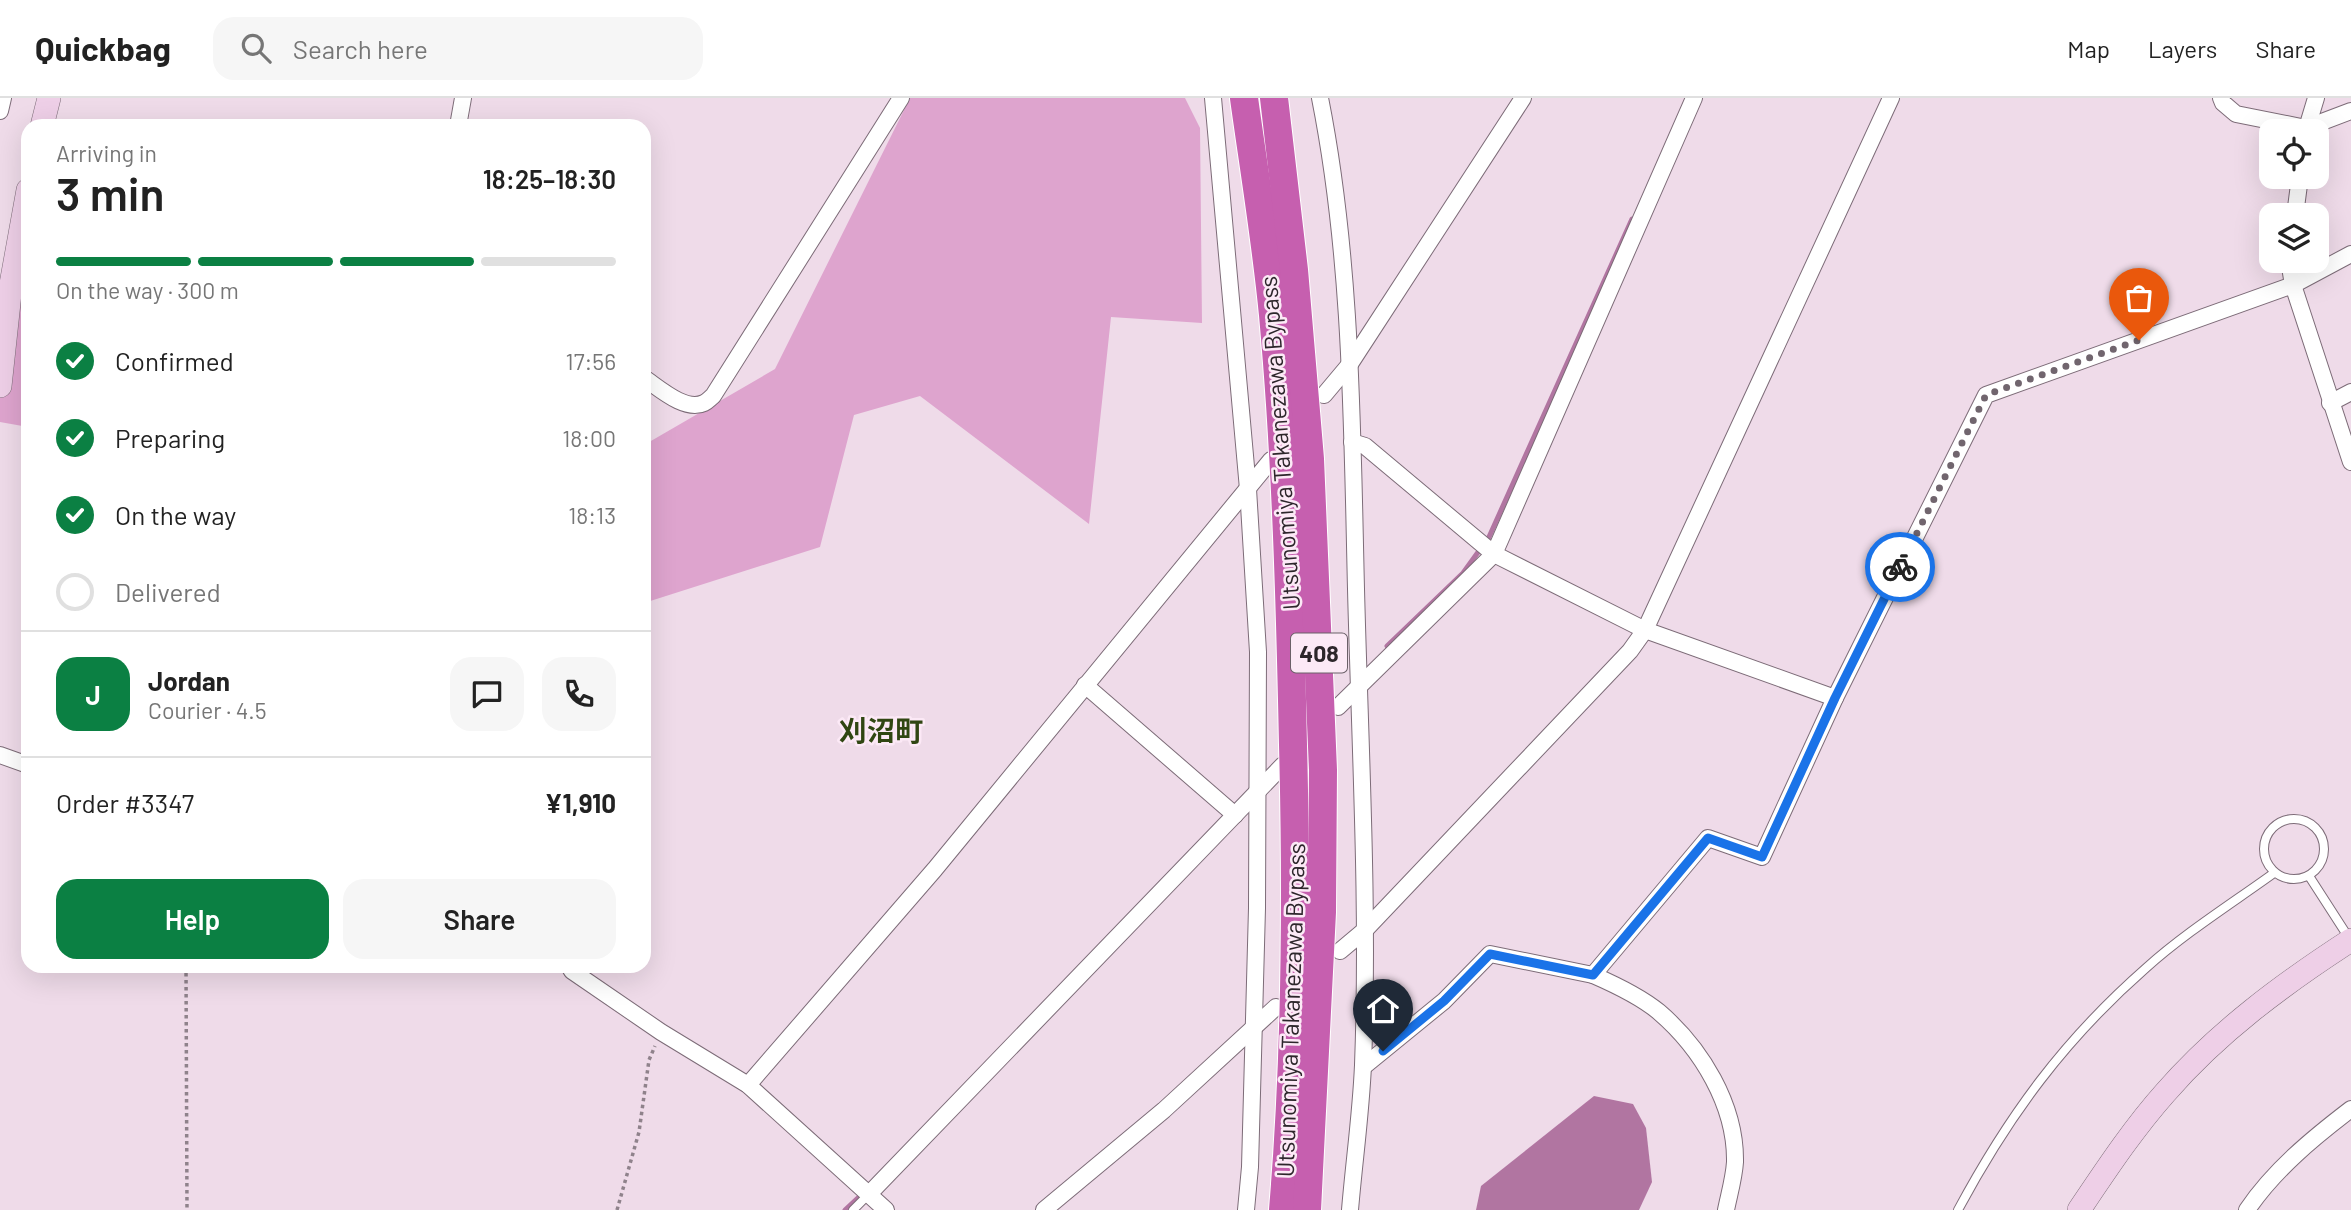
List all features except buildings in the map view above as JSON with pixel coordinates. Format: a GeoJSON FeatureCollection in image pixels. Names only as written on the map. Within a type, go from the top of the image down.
{"type":"FeatureCollection","features":[{"type":"Feature","properties":{"kind":"highway","name":"Utsunomiya Takanezawa Bypass"},"geometry":{"type":"LineString","coordinates":[[1244,98],[1273,313],[1291,605],[1296,857],[1291,1109],[1283,1210]]}},
{"type":"Feature","properties":{"kind":"highway","name":"Utsunomiya Takanezawa Bypass"},"geometry":{"type":"LineString","coordinates":[[1274,98],[1294,270],[1310,459],[1323,757],[1322,912],[1307,1210]]}},
{"type":"Feature","properties":{"kind":"street"},"geometry":{"type":"LineString","coordinates":[[0,111],[3,98]]}},
{"type":"Feature","properties":{"kind":"street"},"geometry":{"type":"LineString","coordinates":[[459,119],[463,98]]}},
{"type":"Feature","properties":{"kind":"street"},"geometry":{"type":"LineString","coordinates":[[651,383],[684,403],[693,405],[704,403],[713,396],[901,98]]}},
{"type":"Feature","properties":{"kind":"street"},"geometry":{"type":"LineString","coordinates":[[1213,98],[1248,489],[1258,652],[1254,1026],[1250,1167],[1246,1210]]}},
{"type":"Feature","properties":{"kind":"street"},"geometry":{"type":"LineString","coordinates":[[1320,98],[1343,269],[1350,364],[1359,685],[1365,930],[1363,1067],[1350,1210]]}},
{"type":"Feature","properties":{"kind":"street"},"geometry":{"type":"LineString","coordinates":[[1324,395],[1350,364],[1523,98]]}},
{"type":"Feature","properties":{"kind":"street"},"geometry":{"type":"LineString","coordinates":[[1338,707],[1494,554],[1695,98]]}},
{"type":"Feature","properties":{"kind":"street"},"geometry":{"type":"LineString","coordinates":[[1340,951],[1365,930],[1630,650],[1645,630],[1891,98]]}},
{"type":"Feature","properties":{"kind":"street"},"geometry":{"type":"LineString","coordinates":[[2221,98],[2236,114],[2259,119]]}},
{"type":"Feature","properties":{"kind":"street"},"geometry":{"type":"LineString","coordinates":[[2309,119],[2316,98]]}},
{"type":"Feature","properties":{"kind":"street"},"geometry":{"type":"LineString","coordinates":[[43,119],[45,99]]}},
{"type":"Feature","properties":{"kind":"street"},"geometry":{"type":"LineString","coordinates":[[2329,120],[2351,111]]}},
{"type":"Feature","properties":{"kind":"street"},"geometry":{"type":"LineString","coordinates":[[0,386],[21,233]]}},
{"type":"Feature","properties":{"kind":"street"},"geometry":{"type":"LineString","coordinates":[[1593,975],[1708,838],[1762,857],[1835,698],[1986,395],[2293,285],[2351,254]]}},
{"type":"Feature","properties":{"kind":"street"},"geometry":{"type":"LineString","coordinates":[[2291,273],[2330,403],[2351,462]]}},
{"type":"Feature","properties":{"kind":"street"},"geometry":{"type":"LineString","coordinates":[[2330,403],[2351,392]]}},
{"type":"Feature","properties":{"kind":"street"},"geometry":{"type":"LineString","coordinates":[[1352,442],[1365,446],[1494,554],[1645,630],[1835,698]]}},
{"type":"Feature","properties":{"kind":"street"},"geometry":{"type":"LineString","coordinates":[[748,1085],[935,869],[1271,460]]}},
{"type":"Feature","properties":{"kind":"street"},"geometry":{"type":"LineString","coordinates":[[1085,685],[1235,815]]}},
{"type":"Feature","properties":{"kind":"street"},"geometry":{"type":"LineString","coordinates":[[0,755],[21,762]]}},
{"type":"Feature","properties":{"kind":"street"},"geometry":{"type":"LineString","coordinates":[[870,1194],[1283,765]]}},
{"type":"Feature","properties":{"kind":"street"},"geometry":{"type":"LineString","coordinates":[[2079,1210],[2135,1130],[2194,1063],[2234,1024],[2351,940]]}},
{"type":"Feature","properties":{"kind":"street"},"geometry":{"type":"LineString","coordinates":[[1363,1067],[1444,1001],[1490,954],[1593,975],[1614,984],[1658,1011],[1690,1043],[1711,1076],[1729,1117],[1735,1162],[1726,1210]]}},
{"type":"Feature","properties":{"kind":"street"},"geometry":{"type":"LineString","coordinates":[[575,973],[748,1085],[886,1210]]}},
{"type":"Feature","properties":{"kind":"street"},"geometry":{"type":"LineString","coordinates":[[1044,1210],[1164,1110],[1276,1007]]}},
{"type":"Feature","properties":{"kind":"street"},"geometry":{"type":"LineString","coordinates":[[2247,1210],[2281,1169],[2318,1134],[2351,1109]]}},
{"type":"Feature","properties":{"kind":"lane"},"geometry":{"type":"LineString","coordinates":[[2286,820],[2304,820],[2317,828],[2323,839],[2323,861],[2309,876],[2287,880],[2274,873],[2265,860],[2266,837],[2275,826],[2286,820]]}},
{"type":"Feature","properties":{"kind":"lane"},"geometry":{"type":"LineString","coordinates":[[1958,1210],[2019,1107],[2057,1057],[2147,967],[2274,873]]}},
{"type":"Feature","properties":{"kind":"lane"},"geometry":{"type":"LineString","coordinates":[[2309,876],[2351,940]]}},
{"type":"Feature","properties":{"kind":"lane"},"geometry":{"type":"LineString","coordinates":[[853,1210],[870,1194]]}},
{"type":"Feature","properties":{"kind":"path"},"geometry":{"type":"LineString","coordinates":[[186,973],[187,1210]]}},
{"type":"Feature","properties":{"kind":"path"},"geometry":{"type":"LineString","coordinates":[[617,1210],[639,1132],[649,1060],[661,1031]]}},
{"type":"Feature","properties":{"kind":"shaded area"},"geometry":{"type":"Polygon","coordinates":[[[910,98],[1185,98],[1200,128],[1202,323],[1111,317],[1089,524],[920,396],[854,415],[820,547],[651,601],[651,441],[775,369],[910,98]]]}},
{"type":"Feature","properties":{"kind":"shaded area"},"geometry":{"type":"Polygon","coordinates":[[[21,294],[21,426],[0,422],[0,299],[21,294]]]}},
{"type":"Feature","properties":{"kind":"shaded area"},"geometry":{"type":"Polygon","coordinates":[[[1594,1096],[1633,1104],[1646,1128],[1652,1182],[1639,1210],[1476,1210],[1481,1186],[1594,1096]]]}},
{"type":"Feature","properties":{"kind":"waterway"},"geometry":{"type":"LineString","coordinates":[[1387,646],[1463,573],[1489,537],[1632,219]]}},
{"type":"Feature","properties":{"kind":"waterway"},"geometry":{"type":"LineString","coordinates":[[845,1210],[860,1196]]}},
{"type":"Feature","properties":{"kind":"way so far"},"geometry":{"type":"LineString","coordinates":[[1900,567],[1986,395],[2139,340]]}},
{"type":"Feature","properties":{"kind":"district","name":"刈沼町"},"geometry":{"type":"Point","coordinates":[881,730]}},
{"type":"Feature","properties":{"kind":"route"},"geometry":{"type":"LineString","coordinates":[[1383,1051],[1444,1001],[1490,954],[1593,975],[1708,838],[1762,857],[1835,698],[1900,567]]}}]}
